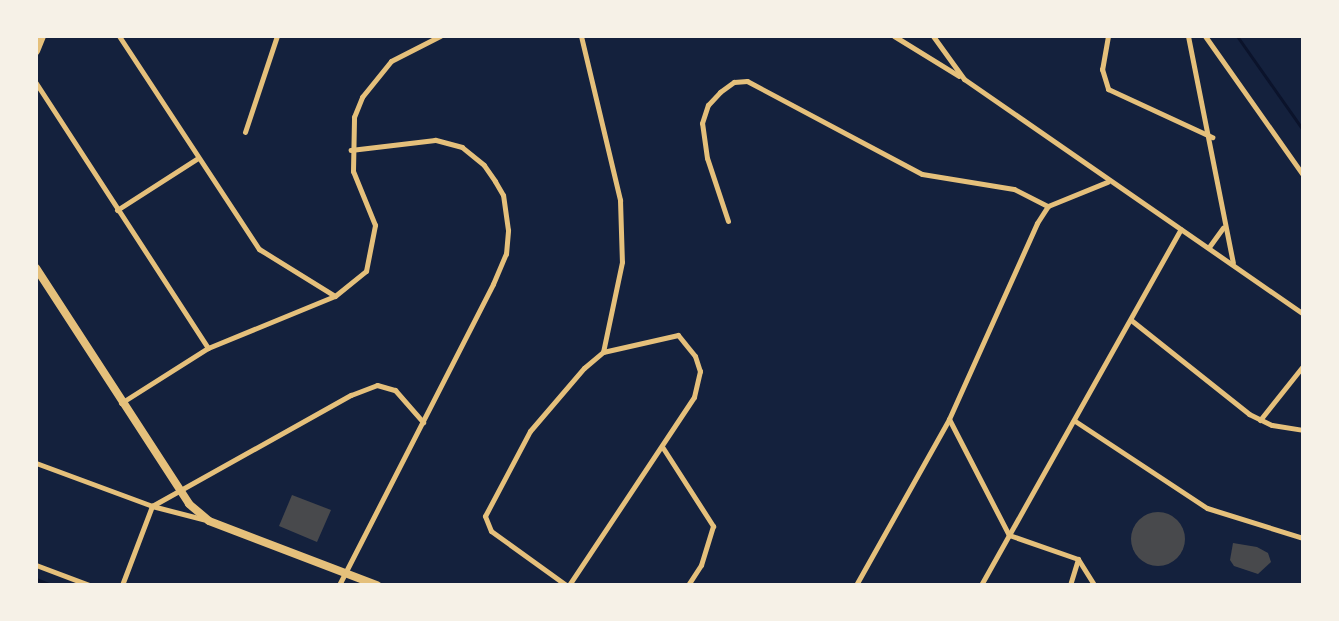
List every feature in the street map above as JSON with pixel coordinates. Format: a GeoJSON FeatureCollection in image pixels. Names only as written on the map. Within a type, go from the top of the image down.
{"type":"FeatureCollection","features":[{"type":"Feature","properties":{"kind":"street"},"geometry":{"type":"LineString","coordinates":[[36,51],[42,36]]}},
{"type":"Feature","properties":{"kind":"street"},"geometry":{"type":"LineString","coordinates":[[119,36],[259,249],[335,296]]}},
{"type":"Feature","properties":{"kind":"street"},"geometry":{"type":"LineString","coordinates":[[245,132],[277,36]]}},
{"type":"Feature","properties":{"kind":"street"},"geometry":{"type":"LineString","coordinates":[[121,403],[208,348],[335,296],[366,271],[375,242],[375,225],[353,171],[351,150],[354,117],[372,82],[391,61],[440,36]]}},
{"type":"Feature","properties":{"kind":"street"},"geometry":{"type":"LineString","coordinates":[[581,36],[620,200],[622,262],[604,352]]}},
{"type":"Feature","properties":{"kind":"street"},"geometry":{"type":"LineString","coordinates":[[894,36],[964,79],[1107,182],[1210,247],[1303,314]]}},
{"type":"Feature","properties":{"kind":"street"},"geometry":{"type":"LineString","coordinates":[[933,36],[964,79]]}},
{"type":"Feature","properties":{"kind":"street"},"geometry":{"type":"LineString","coordinates":[[1108,36],[1102,74],[1108,89],[1212,137]]}},
{"type":"Feature","properties":{"kind":"street"},"geometry":{"type":"LineString","coordinates":[[1188,36],[1212,137],[1224,228],[1233,263]]}},
{"type":"Feature","properties":{"kind":"street"},"geometry":{"type":"LineString","coordinates":[[1205,36],[1303,174]]}},
{"type":"Feature","properties":{"kind":"street"},"geometry":{"type":"LineString","coordinates":[[728,221],[707,158],[702,123],[708,105],[720,92],[734,82],[747,81],[922,174],[1014,189],[1048,206]]}},
{"type":"Feature","properties":{"kind":"street"},"geometry":{"type":"LineString","coordinates":[[36,83],[208,348]]}},
{"type":"Feature","properties":{"kind":"street"},"geometry":{"type":"LineString","coordinates":[[339,585],[344,572],[423,422],[506,254],[503,195],[484,164],[462,147],[436,140],[351,150]]}},
{"type":"Feature","properties":{"kind":"street"},"geometry":{"type":"LineString","coordinates":[[117,210],[198,158]]}},
{"type":"Feature","properties":{"kind":"street"},"geometry":{"type":"LineString","coordinates":[[856,585],[949,419],[1036,223],[1048,206],[1107,182]]}},
{"type":"Feature","properties":{"kind":"street"},"geometry":{"type":"LineString","coordinates":[[1210,247],[1218,240],[1224,228]]}},
{"type":"Feature","properties":{"kind":"street"},"geometry":{"type":"LineString","coordinates":[[981,585],[1181,229]]}},
{"type":"Feature","properties":{"kind":"street"},"geometry":{"type":"LineString","coordinates":[[1218,240],[1229,250]]}},
{"type":"Feature","properties":{"kind":"street"},"geometry":{"type":"LineString","coordinates":[[36,268],[178,489],[209,521]]}},
{"type":"Feature","properties":{"kind":"street"},"geometry":{"type":"LineString","coordinates":[[1131,320],[1260,420],[1303,430]]}},
{"type":"Feature","properties":{"kind":"street"},"geometry":{"type":"LineString","coordinates":[[678,335],[695,356],[698,385],[663,448],[567,585],[491,530],[486,516],[530,431],[554,399],[604,352],[678,335]]}},
{"type":"Feature","properties":{"kind":"street"},"geometry":{"type":"LineString","coordinates":[[1260,420],[1303,366]]}},
{"type":"Feature","properties":{"kind":"street"},"geometry":{"type":"LineString","coordinates":[[122,585],[152,506],[178,489],[377,385],[396,390],[423,422]]}},
{"type":"Feature","properties":{"kind":"street"},"geometry":{"type":"LineString","coordinates":[[949,419],[1010,535],[1078,559],[1094,585]]}},
{"type":"Feature","properties":{"kind":"street"},"geometry":{"type":"LineString","coordinates":[[1074,421],[1207,508],[1303,538]]}},
{"type":"Feature","properties":{"kind":"street"},"geometry":{"type":"LineString","coordinates":[[663,448],[713,526],[710,543],[688,585]]}},
{"type":"Feature","properties":{"kind":"street"},"geometry":{"type":"LineString","coordinates":[[36,463],[152,506],[209,521],[377,585]]}},
{"type":"Feature","properties":{"kind":"street"},"geometry":{"type":"LineString","coordinates":[[1070,585],[1078,559]]}},
{"type":"Feature","properties":{"kind":"street"},"geometry":{"type":"LineString","coordinates":[[36,565],[89,585]]}},
{"type":"Feature","properties":{"kind":"building"},"geometry":{"type":"Polygon","coordinates":[[[292,495],[331,510],[317,542],[279,526],[292,495]]]}},
{"type":"Feature","properties":{"kind":"building"},"geometry":{"type":"Polygon","coordinates":[[[1153,512],[1163,512],[1173,516],[1181,524],[1185,539],[1181,554],[1173,562],[1163,566],[1153,566],[1143,562],[1135,554],[1131,544],[1131,534],[1135,524],[1143,516],[1153,512]]]}},
{"type":"Feature","properties":{"kind":"building"},"geometry":{"type":"Polygon","coordinates":[[[1233,543],[1257,547],[1268,553],[1271,562],[1258,574],[1234,566],[1230,560],[1233,543]]]}},
{"type":"Feature","properties":{"kind":"waterway"},"geometry":{"type":"LineString","coordinates":[[1237,36],[1303,130]]}},
{"type":"Feature","properties":{"kind":"waterway"},"geometry":{"type":"LineString","coordinates":[[36,579],[51,585]]}}]}
